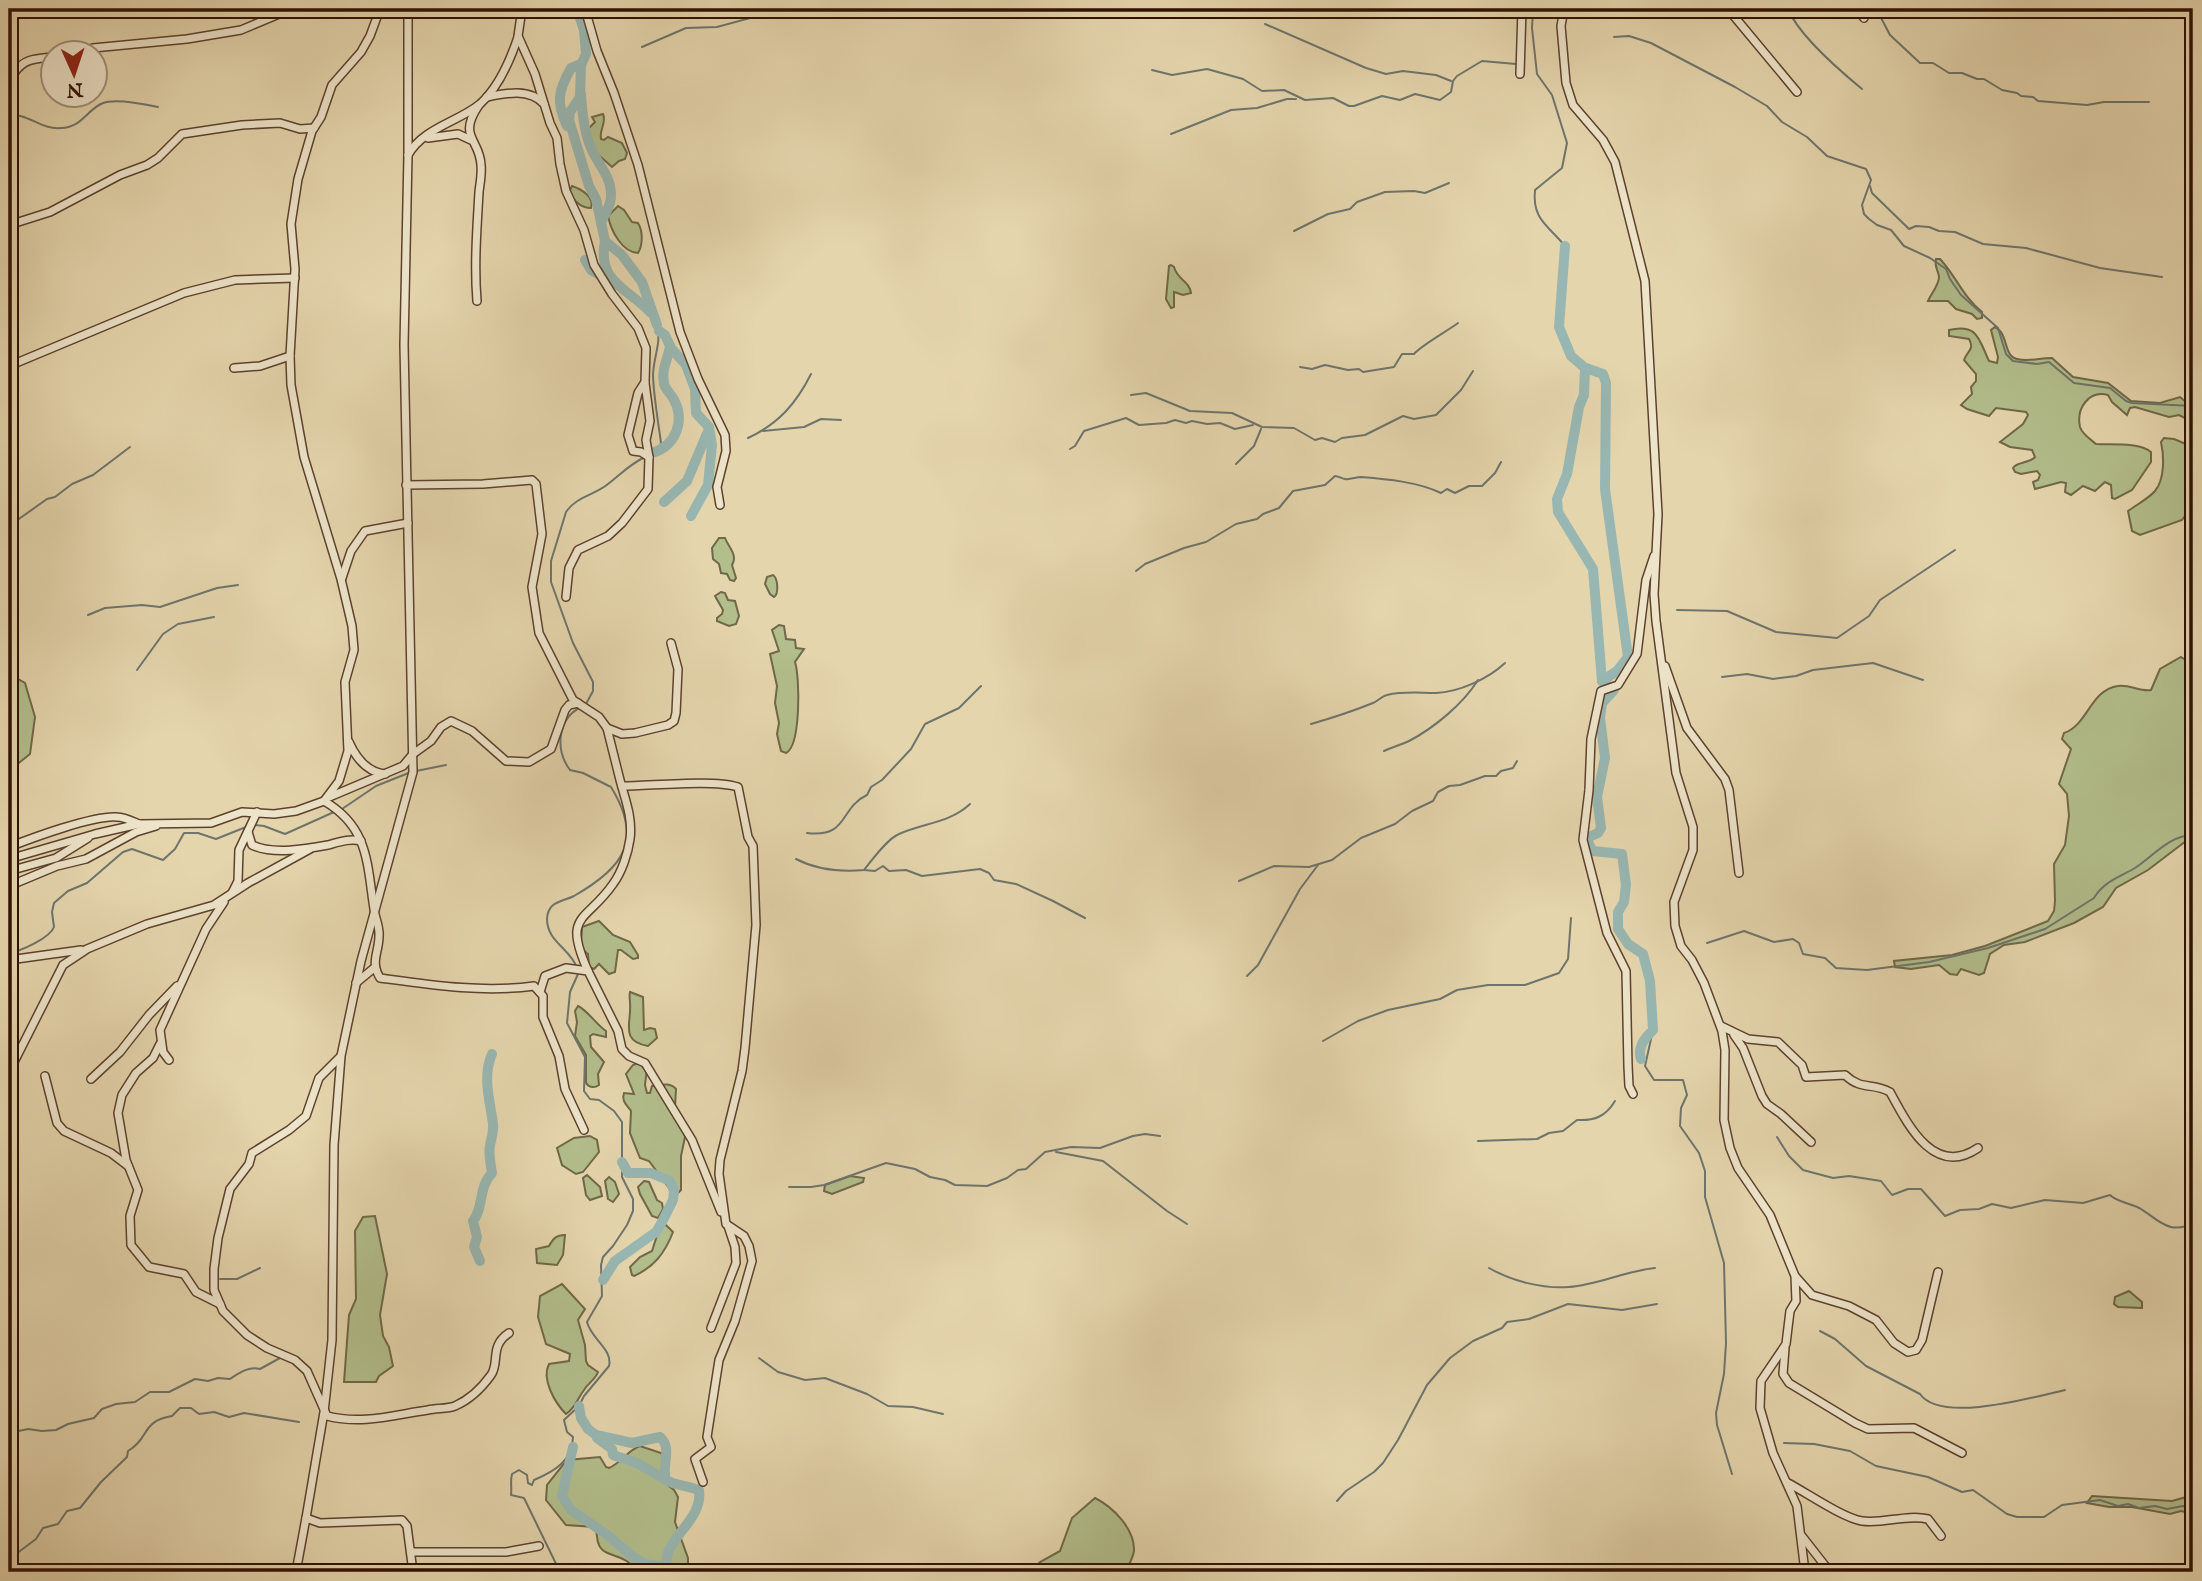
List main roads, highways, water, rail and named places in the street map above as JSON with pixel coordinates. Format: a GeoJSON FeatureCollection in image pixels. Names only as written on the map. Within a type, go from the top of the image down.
{"type":"FeatureCollection","features":[{"type":"Feature","properties":{"kind":"waterway"},"geometry":{"type":"LineString","coordinates":[[577,9],[584,30],[586,54],[581,65],[580,97],[570,112],[569,120],[589,186],[596,199],[605,241],[622,255],[642,282],[657,325]]}},
{"type":"Feature","properties":{"kind":"waterway"},"geometry":{"type":"LineString","coordinates":[[642,47],[686,28],[717,27],[793,9]]}},
{"type":"Feature","properties":{"kind":"waterway"},"geometry":{"type":"LineString","coordinates":[[1533,9],[1532,28],[1537,74],[1552,95],[1567,143],[1562,168],[1535,190],[1536,208],[1542,221],[1565,246]]}},
{"type":"Feature","properties":{"kind":"waterway"},"geometry":{"type":"LineString","coordinates":[[1788,9],[1810,41],[1862,89]]}},
{"type":"Feature","properties":{"kind":"waterway"},"geometry":{"type":"LineString","coordinates":[[1864,9],[1879,14],[1890,35],[1920,63],[1933,63],[1949,73],[1962,73],[1984,79],[2002,90],[2033,97],[2038,101],[2087,105],[2104,102],[2149,102]]}},
{"type":"Feature","properties":{"kind":"waterway"},"geometry":{"type":"LineString","coordinates":[[2019,9],[2035,15]]}},
{"type":"Feature","properties":{"kind":"waterway"},"geometry":{"type":"LineString","coordinates":[[1265,24],[1366,68],[1386,74],[1403,71],[1436,75],[1451,81]]}},
{"type":"Feature","properties":{"kind":"waterway"},"geometry":{"type":"LineString","coordinates":[[1614,37],[1629,36],[1651,43],[1767,106],[1782,122],[1807,137],[1827,156],[1866,169],[1871,180],[1862,205],[1864,214],[1877,225],[1891,230],[1904,246],[1946,269],[1961,295],[1998,328],[2006,354],[2013,361],[2037,364],[2049,362],[2074,383],[2110,388],[2132,403],[2193,406]]}},
{"type":"Feature","properties":{"kind":"waterway"},"geometry":{"type":"LineString","coordinates":[[1152,70],[1172,75],[1207,69],[1243,79],[1262,91],[1284,90],[1305,100],[1333,98],[1354,106],[1382,96],[1400,100],[1415,94],[1440,100],[1451,92],[1457,76],[1482,61],[1516,64]]}},
{"type":"Feature","properties":{"kind":"waterway"},"geometry":{"type":"LineString","coordinates":[[567,126],[561,110],[561,90],[571,68],[581,64]]}},
{"type":"Feature","properties":{"kind":"waterway"},"geometry":{"type":"LineString","coordinates":[[581,94],[589,142],[606,175],[611,192],[601,223]]}},
{"type":"Feature","properties":{"kind":"waterway"},"geometry":{"type":"LineString","coordinates":[[1171,134],[1231,110],[1257,108],[1296,99]]}},
{"type":"Feature","properties":{"kind":"waterway"},"geometry":{"type":"LineString","coordinates":[[9,115],[22,116],[47,127],[61,128],[74,125],[103,103],[130,102],[158,107]]}},
{"type":"Feature","properties":{"kind":"waterway"},"geometry":{"type":"LineString","coordinates":[[1294,231],[1328,214],[1350,209],[1357,202],[1385,192],[1425,193],[1449,183]]}},
{"type":"Feature","properties":{"kind":"waterway"},"geometry":{"type":"LineString","coordinates":[[1870,186],[1872,193],[1909,229],[1916,226],[1929,227],[1955,232],[1983,244],[2026,248],[2100,268],[2162,277]]}},
{"type":"Feature","properties":{"kind":"waterway"},"geometry":{"type":"LineString","coordinates":[[605,241],[604,255],[610,276],[650,312]]}},
{"type":"Feature","properties":{"kind":"waterway"},"geometry":{"type":"LineString","coordinates":[[1565,246],[1559,327],[1571,356],[1585,368],[1584,395],[1579,407],[1567,474],[1557,499],[1558,512],[1593,569],[1602,681]]}},
{"type":"Feature","properties":{"kind":"waterway"},"geometry":{"type":"LineString","coordinates":[[585,260],[591,270],[606,278]]}},
{"type":"Feature","properties":{"kind":"waterway"},"geometry":{"type":"LineString","coordinates":[[1300,367],[1312,369],[1325,365],[1348,370],[1359,369],[1363,372],[1394,367],[1402,354],[1414,354],[1458,323]]}},
{"type":"Feature","properties":{"kind":"waterway"},"geometry":{"type":"LineString","coordinates":[[653,452],[661,443],[653,376],[657,325]]}},
{"type":"Feature","properties":{"kind":"waterway"},"geometry":{"type":"LineString","coordinates":[[659,331],[665,335],[671,348],[686,365],[695,389],[696,413],[709,427],[712,445],[708,485],[691,516]]}},
{"type":"Feature","properties":{"kind":"waterway"},"geometry":{"type":"LineString","coordinates":[[652,453],[667,445],[673,438],[678,423],[677,406],[663,379],[670,346]]}},
{"type":"Feature","properties":{"kind":"waterway"},"geometry":{"type":"LineString","coordinates":[[1586,368],[1603,374],[1606,383],[1605,489],[1628,657],[1617,671],[1602,681],[1614,690],[1602,703],[1600,718],[1605,758],[1597,797],[1601,828],[1598,833],[1589,837],[1588,843],[1593,851],[1622,854],[1626,885],[1624,902],[1618,912],[1618,929],[1628,944],[1643,954],[1650,981],[1653,1030],[1641,1047],[1641,1059]]}},
{"type":"Feature","properties":{"kind":"waterway"},"geometry":{"type":"LineString","coordinates":[[1131,395],[1146,393],[1190,411],[1232,413],[1262,427],[1294,428],[1315,440],[1322,438],[1335,442],[1342,438],[1365,435],[1403,416],[1414,419],[1436,415],[1461,390],[1473,371]]}},
{"type":"Feature","properties":{"kind":"waterway"},"geometry":{"type":"LineString","coordinates":[[748,438],[785,412],[811,374]]}},
{"type":"Feature","properties":{"kind":"waterway"},"geometry":{"type":"LineString","coordinates":[[1070,449],[1075,446],[1084,431],[1126,418],[1139,425],[1175,420],[1186,423],[1220,423],[1235,429],[1253,425]]}},
{"type":"Feature","properties":{"kind":"waterway"},"geometry":{"type":"LineString","coordinates":[[763,431],[804,427],[821,419],[841,420]]}},
{"type":"Feature","properties":{"kind":"waterway"},"geometry":{"type":"LineString","coordinates":[[664,502],[687,481],[709,429]]}},
{"type":"Feature","properties":{"kind":"waterway"},"geometry":{"type":"LineString","coordinates":[[1236,464],[1254,446],[1261,429]]}},
{"type":"Feature","properties":{"kind":"waterway"},"geometry":{"type":"LineString","coordinates":[[9,526],[47,499],[93,475],[130,447]]}},
{"type":"Feature","properties":{"kind":"waterway"},"geometry":{"type":"LineString","coordinates":[[586,704],[593,691],[593,682],[573,643],[551,582],[551,561],[566,512],[570,507],[603,488],[645,457]]}},
{"type":"Feature","properties":{"kind":"waterway"},"geometry":{"type":"LineString","coordinates":[[1136,571],[1145,564],[1206,542],[1236,524],[1257,519],[1279,508],[1293,491],[1325,485],[1335,476],[1347,479],[1361,477],[1392,480],[1441,493],[1447,489],[1455,493],[1469,486],[1482,486],[1495,473],[1501,462]]}},
{"type":"Feature","properties":{"kind":"waterway"},"geometry":{"type":"LineString","coordinates":[[1677,610],[1727,611],[1776,632],[1837,638],[1869,616],[1880,600],[1955,550]]}},
{"type":"Feature","properties":{"kind":"waterway"},"geometry":{"type":"LineString","coordinates":[[88,615],[105,608],[142,605],[160,607],[217,588],[238,585]]}},
{"type":"Feature","properties":{"kind":"waterway"},"geometry":{"type":"LineString","coordinates":[[137,670],[163,634],[178,624],[214,617]]}},
{"type":"Feature","properties":{"kind":"waterway"},"geometry":{"type":"LineString","coordinates":[[1311,724],[1365,706],[1387,695],[1445,692],[1473,684],[1505,663]]}},
{"type":"Feature","properties":{"kind":"waterway"},"geometry":{"type":"LineString","coordinates":[[1722,677],[1747,674],[1773,679],[1796,676],[1813,670],[1873,663],[1923,680]]}},
{"type":"Feature","properties":{"kind":"waterway"},"geometry":{"type":"LineString","coordinates":[[1384,751],[1409,741],[1438,722],[1464,698],[1478,680]]}},
{"type":"Feature","properties":{"kind":"waterway"},"geometry":{"type":"LineString","coordinates":[[807,833],[820,833],[837,827],[852,807],[911,749],[925,724],[959,708],[981,686]]}},
{"type":"Feature","properties":{"kind":"waterway"},"geometry":{"type":"LineString","coordinates":[[577,968],[551,934],[548,913],[553,905],[574,896],[605,875],[616,863],[627,838],[621,806],[611,787],[583,773],[570,770],[565,762],[561,744],[563,727],[573,712],[581,707]]}},
{"type":"Feature","properties":{"kind":"waterway"},"geometry":{"type":"LineString","coordinates":[[1239,881],[1274,866],[1309,867],[1332,860],[1361,838],[1395,824],[1412,811],[1433,801],[1438,792],[1449,786],[1485,776],[1496,776],[1501,771],[1513,768],[1517,761]]}},
{"type":"Feature","properties":{"kind":"waterway"},"geometry":{"type":"LineString","coordinates":[[416,771],[446,765]]}},
{"type":"Feature","properties":{"kind":"waterway"},"geometry":{"type":"LineString","coordinates":[[342,809],[376,786],[411,772]]}},
{"type":"Feature","properties":{"kind":"waterway"},"geometry":{"type":"LineString","coordinates":[[796,859],[829,869],[864,870],[894,837],[945,819],[970,804]]}},
{"type":"Feature","properties":{"kind":"waterway"},"geometry":{"type":"LineString","coordinates":[[255,825],[285,834],[334,812]]}},
{"type":"Feature","properties":{"kind":"waterway"},"geometry":{"type":"LineString","coordinates":[[9,953],[27,947],[47,935],[54,927],[54,903],[68,891],[87,883],[123,852],[132,849],[163,860],[175,849],[184,833],[198,833],[216,839],[246,827]]}},
{"type":"Feature","properties":{"kind":"waterway"},"geometry":{"type":"LineString","coordinates":[[1707,943],[1744,931],[1774,942],[1793,939],[1799,943],[1803,954],[1825,958],[1836,968],[1867,970],[1929,962],[1988,948],[2045,929],[2094,898],[2107,884],[2135,868],[2169,842],[2193,835]]}},
{"type":"Feature","properties":{"kind":"waterway"},"geometry":{"type":"LineString","coordinates":[[1247,976],[1258,965],[1300,889],[1318,865]]}},
{"type":"Feature","properties":{"kind":"waterway"},"geometry":{"type":"LineString","coordinates":[[864,870],[875,871],[883,866],[889,871],[906,870],[922,876],[980,869],[989,873],[994,880],[1016,884],[1085,918]]}},
{"type":"Feature","properties":{"kind":"waterway"},"geometry":{"type":"LineString","coordinates":[[1323,1041],[1358,1021],[1388,1010],[1440,999],[1457,990],[1488,985],[1525,985],[1559,973],[1568,959],[1571,918]]}},
{"type":"Feature","properties":{"kind":"waterway"},"geometry":{"type":"LineString","coordinates":[[560,1572],[524,1498],[511,1495],[511,1477],[519,1470],[527,1475],[528,1483],[532,1485],[534,1480],[561,1464],[570,1453],[573,1437],[567,1432],[564,1420],[579,1406],[609,1366],[608,1354],[587,1322],[602,1296],[603,1257],[627,1225],[633,1211],[633,1199],[622,1177],[622,1122],[614,1111],[599,1100],[590,1099],[584,1091],[585,1057],[567,1023],[570,992],[578,974]]}},
{"type":"Feature","properties":{"kind":"waterway"},"geometry":{"type":"LineString","coordinates":[[1653,1030],[1645,1066],[1654,1080],[1683,1080],[1687,1095],[1681,1108],[1680,1126],[1699,1153],[1705,1171],[1705,1197],[1724,1263],[1726,1343],[1724,1374],[1716,1413],[1732,1474]]}},
{"type":"Feature","properties":{"kind":"waterway"},"geometry":{"type":"LineString","coordinates":[[480,1261],[474,1247],[477,1237],[473,1221],[492,1173],[489,1152],[493,1127],[487,1080],[492,1054]]}},
{"type":"Feature","properties":{"kind":"waterway"},"geometry":{"type":"LineString","coordinates":[[1478,1141],[1537,1139],[1549,1133],[1563,1131],[1577,1120],[1589,1120],[1599,1116],[1615,1101]]}},
{"type":"Feature","properties":{"kind":"waterway"},"geometry":{"type":"LineString","coordinates":[[789,1187],[824,1185],[886,1163],[915,1169],[955,1185],[987,1186],[1018,1170],[1026,1169],[1045,1152],[1071,1147],[1100,1148],[1145,1134],[1160,1136]]}},
{"type":"Feature","properties":{"kind":"waterway"},"geometry":{"type":"LineString","coordinates":[[1777,1137],[1789,1156],[1803,1170],[1833,1178],[1849,1176],[1881,1181],[1892,1195],[1908,1189],[1921,1189],[1945,1216],[1960,1210],[1979,1209],[1992,1204],[2011,1208],[2045,1200],[2083,1203],[2110,1195],[2137,1207],[2167,1226],[2177,1228],[2193,1225]]}},
{"type":"Feature","properties":{"kind":"waterway"},"geometry":{"type":"LineString","coordinates":[[1056,1152],[1103,1161],[1187,1224]]}},
{"type":"Feature","properties":{"kind":"waterway"},"geometry":{"type":"LineString","coordinates":[[603,1280],[615,1261],[656,1232],[673,1200],[674,1191],[670,1181],[651,1173],[628,1173],[622,1162]]}},
{"type":"Feature","properties":{"kind":"waterway"},"geometry":{"type":"LineString","coordinates":[[220,1279],[237,1279],[260,1268]]}},
{"type":"Feature","properties":{"kind":"waterway"},"geometry":{"type":"LineString","coordinates":[[1489,1268],[1507,1277],[1548,1287],[1590,1284],[1655,1268]]}},
{"type":"Feature","properties":{"kind":"waterway"},"geometry":{"type":"LineString","coordinates":[[1337,1501],[1383,1463],[1427,1385],[1450,1358],[1473,1341],[1502,1328],[1507,1322],[1529,1319],[1568,1304],[1622,1310],[1657,1304]]}},
{"type":"Feature","properties":{"kind":"waterway"},"geometry":{"type":"LineString","coordinates":[[1820,1331],[1835,1339],[1866,1366],[1920,1394],[1931,1403],[1947,1407],[1989,1406],[2065,1390]]}},
{"type":"Feature","properties":{"kind":"waterway"},"geometry":{"type":"LineString","coordinates":[[9,1433],[28,1429],[56,1430],[68,1424],[94,1418],[102,1409],[116,1404],[135,1402],[150,1392],[169,1392],[195,1379],[230,1379],[248,1369],[260,1369],[280,1358]]}},
{"type":"Feature","properties":{"kind":"waterway"},"geometry":{"type":"LineString","coordinates":[[759,1358],[778,1372],[805,1380],[825,1378],[867,1394],[888,1406],[913,1407],[943,1414]]}},
{"type":"Feature","properties":{"kind":"waterway"},"geometry":{"type":"LineString","coordinates":[[579,1406],[581,1418],[596,1435],[632,1443],[660,1437],[666,1446],[666,1480],[699,1490],[699,1502],[694,1513],[668,1551],[666,1561],[669,1572]]}},
{"type":"Feature","properties":{"kind":"waterway"},"geometry":{"type":"LineString","coordinates":[[9,1552],[16,1554],[36,1539],[43,1528],[58,1524],[67,1511],[80,1508],[101,1482],[127,1457],[128,1451],[140,1441],[150,1426],[162,1418],[172,1416],[180,1408],[191,1408],[199,1414],[214,1412],[229,1417],[244,1413],[299,1422]]}},
{"type":"Feature","properties":{"kind":"waterway"},"geometry":{"type":"LineString","coordinates":[[597,1438],[612,1449],[613,1455],[637,1463],[666,1480]]}},
{"type":"Feature","properties":{"kind":"waterway"},"geometry":{"type":"LineString","coordinates":[[1784,1443],[1814,1444],[1850,1451],[1876,1466],[1928,1477],[1962,1492],[1973,1490],[2007,1514],[2017,1517],[2044,1517],[2062,1505],[2100,1500],[2118,1506],[2128,1504],[2139,1508],[2155,1506],[2167,1509],[2183,1506],[2193,1510]]}},
{"type":"Feature","properties":{"kind":"waterway"},"geometry":{"type":"LineString","coordinates":[[573,1447],[562,1496],[571,1510],[644,1564],[667,1567]]}}]}
